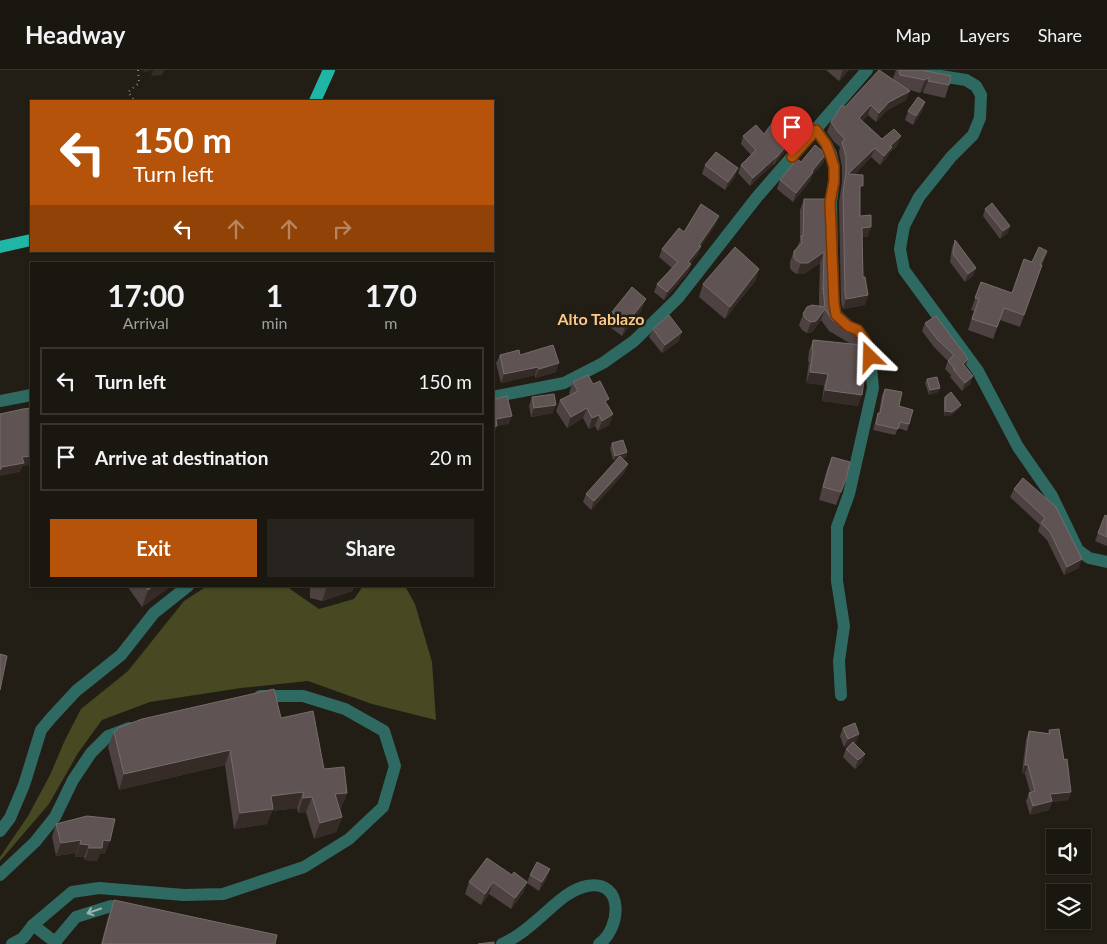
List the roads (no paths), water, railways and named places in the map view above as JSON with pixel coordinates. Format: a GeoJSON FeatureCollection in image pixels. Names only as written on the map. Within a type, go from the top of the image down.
{"type":"FeatureCollection","features":[{"type":"Feature","properties":{"kind":"main road"},"geometry":{"type":"LineString","coordinates":[[315,100],[329,70]]}},
{"type":"Feature","properties":{"kind":"main road"},"geometry":{"type":"LineString","coordinates":[[0,247],[30,240]]}},
{"type":"Feature","properties":{"kind":"street"},"geometry":{"type":"LineString","coordinates":[[494,397],[564,383],[603,363],[634,341],[678,298],[757,197],[867,70]]}},
{"type":"Feature","properties":{"kind":"street"},"geometry":{"type":"LineString","coordinates":[[904,70],[966,80],[976,86],[981,95],[980,118],[973,135],[951,157],[919,197],[904,226],[900,249],[904,270],[978,371],[1018,447],[1052,496],[1078,550],[1089,558],[1107,562]]}},
{"type":"Feature","properties":{"kind":"street"},"geometry":{"type":"LineString","coordinates":[[816,130],[828,149],[834,167],[834,181],[830,202],[836,315],[848,326],[858,330],[866,342],[870,357],[873,388],[849,494],[837,527],[837,581],[844,626],[839,661],[841,695]]}},
{"type":"Feature","properties":{"kind":"street"},"geometry":{"type":"LineString","coordinates":[[0,401],[30,395]]}},
{"type":"Feature","properties":{"kind":"street"},"geometry":{"type":"LineString","coordinates":[[0,831],[10,818],[24,785],[41,730],[76,691],[121,655],[154,613],[187,587]]}},
{"type":"Feature","properties":{"kind":"street"},"geometry":{"type":"LineString","coordinates":[[19,942],[33,925],[72,892],[98,888],[184,895],[223,894],[304,867],[349,839],[382,806],[394,766],[384,731],[345,709],[303,696],[257,696],[248,698]]}},
{"type":"Feature","properties":{"kind":"street"},"geometry":{"type":"LineString","coordinates":[[0,875],[35,842],[55,817],[73,780],[91,753],[108,736],[144,723]]}},
{"type":"Feature","properties":{"kind":"street"},"geometry":{"type":"LineString","coordinates":[[502,944],[524,932],[567,895],[578,889],[596,885],[611,891],[616,905],[609,934],[599,944]]}},
{"type":"Feature","properties":{"kind":"street"},"geometry":{"type":"LineString","coordinates":[[33,925],[56,943],[76,917],[111,906],[138,912]]}},
{"type":"Feature","properties":{"kind":"district","name":"Alto Tablazo"},"geometry":{"type":"Point","coordinates":[601,318]}}]}
